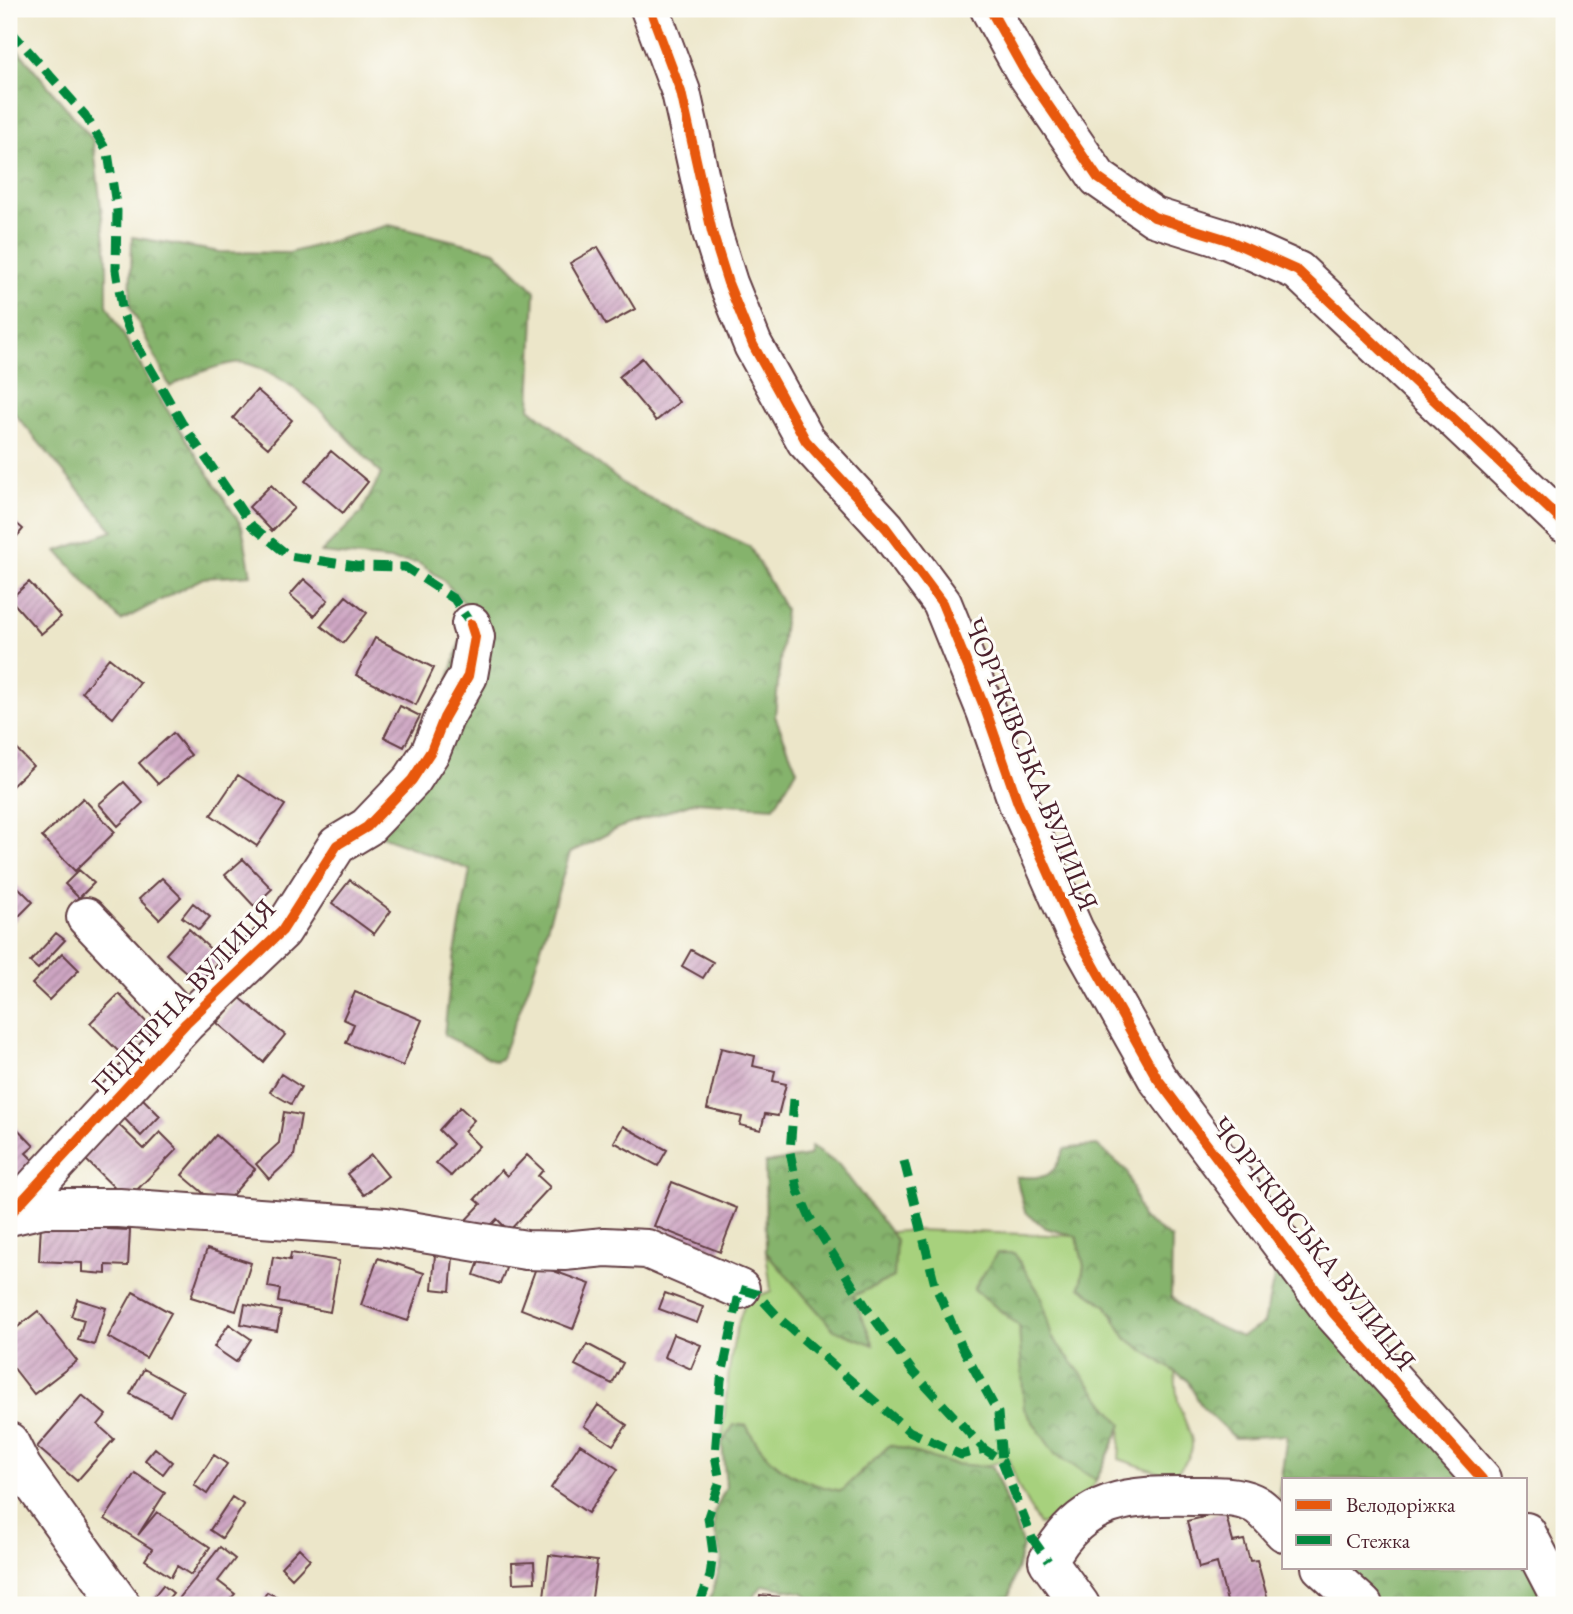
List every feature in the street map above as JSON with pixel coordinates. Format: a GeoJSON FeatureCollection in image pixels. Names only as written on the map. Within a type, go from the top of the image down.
{"type":"FeatureCollection","features":[{"type":"Feature","properties":{"kind":"street","name":"ЧОРТКІВСЬКА ВУЛИЦЯ"},"geometry":{"type":"LineString","coordinates":[[650,9],[681,92],[712,232],[728,283],[753,345],[806,441],[886,528],[942,603],[986,711],[1018,803],[1074,930],[1157,1078],[1334,1314],[1481,1478]]}},
{"type":"Feature","properties":{"kind":"street"},"geometry":{"type":"LineString","coordinates":[[990,9],[1024,70],[1098,178],[1154,217],[1228,240],[1298,271],[1564,523]]}},
{"type":"Feature","properties":{"kind":"street","name":"ПІДГІРНА ВУЛИЦЯ"},"geometry":{"type":"LineString","coordinates":[[9,1215],[186,1023],[282,931],[337,845],[367,827],[412,780],[468,676],[475,637],[471,624]]}},
{"type":"Feature","properties":{"kind":"street"},"geometry":{"type":"LineString","coordinates":[[86,917],[186,1023]]}},
{"type":"Feature","properties":{"kind":"street","name":"ПІДГІРНА ВУЛИЦЯ"},"geometry":{"type":"LineString","coordinates":[[9,1215],[64,1207],[119,1208],[386,1227],[526,1250],[564,1251],[605,1247],[647,1249],[740,1289]]}},
{"type":"Feature","properties":{"kind":"street"},"geometry":{"type":"LineString","coordinates":[[9,1442],[22,1468],[121,1605]]}},
{"type":"Feature","properties":{"kind":"street"},"geometry":{"type":"LineString","coordinates":[[1080,1605],[1048,1561],[1062,1535],[1091,1513],[1122,1498],[1230,1497],[1255,1503],[1282,1530]]}},
{"type":"Feature","properties":{"kind":"street"},"geometry":{"type":"LineString","coordinates":[[1528,1536],[1564,1605]]}},
{"type":"Feature","properties":{"kind":"street"},"geometry":{"type":"LineString","coordinates":[[1322,1568],[1363,1605]]}},
{"type":"Feature","properties":{"kind":"green space"},"geometry":{"type":"Polygon","coordinates":[[[9,39],[93,140],[107,257],[107,305],[152,386],[242,526],[251,575],[203,578],[121,621],[57,551],[113,531],[9,407],[9,39]]]}},
{"type":"Feature","properties":{"kind":"green space"},"geometry":{"type":"Polygon","coordinates":[[[389,225],[495,251],[535,291],[530,408],[627,487],[750,547],[785,609],[775,716],[797,770],[774,807],[695,802],[621,827],[570,853],[530,983],[501,1059],[495,1061],[444,1035],[450,981],[470,870],[371,832],[417,784],[470,609],[441,578],[418,563],[321,553],[361,513],[381,474],[319,409],[283,380],[264,370],[245,363],[229,364],[195,374],[170,387],[130,306],[132,237],[220,252],[289,253],[389,225]]]}},
{"type":"Feature","properties":{"kind":"green space"},"geometry":{"type":"Polygon","coordinates":[[[1097,1145],[1127,1171],[1142,1218],[1172,1239],[1171,1297],[1193,1316],[1241,1337],[1264,1323],[1279,1255],[1473,1478],[1282,1478],[1282,1499],[1279,1492],[1287,1435],[1235,1438],[1202,1407],[1187,1380],[1126,1338],[1107,1306],[1080,1287],[1084,1266],[1077,1237],[1046,1228],[1025,1212],[1016,1177],[1048,1175],[1064,1149],[1097,1145]]]}},
{"type":"Feature","properties":{"kind":"green space"},"geometry":{"type":"Polygon","coordinates":[[[811,1147],[839,1165],[896,1240],[894,1277],[853,1296],[874,1345],[834,1330],[766,1252],[765,1163],[809,1156],[811,1147]]]}},
{"type":"Feature","properties":{"kind":"green space"},"geometry":{"type":"Polygon","coordinates":[[[917,1230],[1077,1236],[1084,1266],[1080,1287],[1107,1306],[1126,1338],[1175,1372],[1178,1401],[1192,1443],[1188,1458],[1172,1477],[1119,1459],[1121,1427],[1100,1474],[1081,1502],[1070,1513],[1056,1521],[1039,1525],[1019,1488],[1008,1458],[994,1464],[965,1466],[890,1445],[841,1491],[810,1483],[784,1470],[764,1451],[746,1425],[734,1425],[722,1443],[729,1370],[741,1315],[747,1300],[771,1291],[766,1252],[793,1280],[873,1345],[852,1296],[896,1240],[890,1232],[917,1230]]]}},
{"type":"Feature","properties":{"kind":"green space"},"geometry":{"type":"Polygon","coordinates":[[[997,1253],[1014,1253],[1040,1294],[1052,1337],[1122,1425],[1096,1480],[1055,1454],[1024,1409],[1019,1326],[974,1289],[997,1253]]]}},
{"type":"Feature","properties":{"kind":"green space"},"geometry":{"type":"Polygon","coordinates":[[[734,1425],[746,1425],[763,1451],[784,1470],[810,1483],[841,1491],[890,1445],[952,1464],[993,1467],[1023,1546],[1007,1605],[818,1605],[804,1593],[763,1585],[747,1605],[708,1605],[722,1560],[714,1528],[714,1513],[726,1487],[722,1443],[734,1425]]]}},
{"type":"Feature","properties":{"kind":"green space"},"geometry":{"type":"Polygon","coordinates":[[[1333,1568],[1527,1568],[1558,1605],[1376,1605],[1333,1568]]]}},
{"type":"Feature","properties":{"kind":"building"},"geometry":{"type":"Polygon","coordinates":[[[598,247],[635,309],[606,325],[570,263],[598,247]]]}},
{"type":"Feature","properties":{"kind":"building"},"geometry":{"type":"Polygon","coordinates":[[[642,358],[679,402],[656,421],[619,377],[642,358]]]}},
{"type":"Feature","properties":{"kind":"building"},"geometry":{"type":"Polygon","coordinates":[[[257,390],[292,420],[268,448],[233,418],[257,390]]]}},
{"type":"Feature","properties":{"kind":"building"},"geometry":{"type":"Polygon","coordinates":[[[331,451],[368,482],[343,513],[305,481],[331,451]]]}},
{"type":"Feature","properties":{"kind":"building"},"geometry":{"type":"Polygon","coordinates":[[[271,485],[294,508],[272,531],[249,507],[271,485]]]}},
{"type":"Feature","properties":{"kind":"building"},"geometry":{"type":"Polygon","coordinates":[[[9,517],[23,529],[9,546],[9,517]]]}},
{"type":"Feature","properties":{"kind":"building"},"geometry":{"type":"Polygon","coordinates":[[[304,579],[328,600],[314,616],[290,595],[304,579]]]}},
{"type":"Feature","properties":{"kind":"building"},"geometry":{"type":"Polygon","coordinates":[[[29,582],[61,617],[41,634],[10,599],[29,582]]]}},
{"type":"Feature","properties":{"kind":"building"},"geometry":{"type":"Polygon","coordinates":[[[346,596],[367,613],[343,643],[321,626],[346,596]]]}},
{"type":"Feature","properties":{"kind":"building"},"geometry":{"type":"Polygon","coordinates":[[[375,638],[434,668],[416,705],[356,675],[375,638]]]}},
{"type":"Feature","properties":{"kind":"building"},"geometry":{"type":"Polygon","coordinates":[[[109,658],[140,683],[113,718],[82,692],[109,658]]]}},
{"type":"Feature","properties":{"kind":"building"},"geometry":{"type":"Polygon","coordinates":[[[400,706],[420,716],[404,747],[384,737],[400,706]]]}},
{"type":"Feature","properties":{"kind":"building"},"geometry":{"type":"Polygon","coordinates":[[[173,733],[191,755],[158,784],[139,763],[173,733]]]}},
{"type":"Feature","properties":{"kind":"building"},"geometry":{"type":"Polygon","coordinates":[[[9,741],[33,766],[9,789],[9,741]]]}},
{"type":"Feature","properties":{"kind":"building"},"geometry":{"type":"Polygon","coordinates":[[[238,775],[285,805],[257,846],[211,815],[238,775]]]}},
{"type":"Feature","properties":{"kind":"building"},"geometry":{"type":"Polygon","coordinates":[[[124,782],[143,803],[118,826],[99,804],[124,782]]]}},
{"type":"Feature","properties":{"kind":"building"},"geometry":{"type":"Polygon","coordinates":[[[83,798],[115,832],[75,871],[42,837],[83,798]]]}},
{"type":"Feature","properties":{"kind":"building"},"geometry":{"type":"Polygon","coordinates":[[[243,859],[272,889],[254,906],[225,875],[243,859]]]}},
{"type":"Feature","properties":{"kind":"building"},"geometry":{"type":"Polygon","coordinates":[[[79,870],[94,883],[79,898],[65,884],[79,870]]]}},
{"type":"Feature","properties":{"kind":"building"},"geometry":{"type":"Polygon","coordinates":[[[9,878],[33,902],[9,926],[9,878]]]}},
{"type":"Feature","properties":{"kind":"building"},"geometry":{"type":"Polygon","coordinates":[[[162,878],[181,897],[159,919],[139,899],[162,878]]]}},
{"type":"Feature","properties":{"kind":"building"},"geometry":{"type":"Polygon","coordinates":[[[350,880],[391,911],[374,934],[332,903],[350,880]]]}},
{"type":"Feature","properties":{"kind":"building"},"geometry":{"type":"Polygon","coordinates":[[[193,903],[210,917],[199,930],[182,917],[193,903]]]}},
{"type":"Feature","properties":{"kind":"building"},"geometry":{"type":"Polygon","coordinates":[[[189,929],[221,959],[198,983],[166,954],[189,929]]]}},
{"type":"Feature","properties":{"kind":"building"},"geometry":{"type":"Polygon","coordinates":[[[56,933],[65,940],[38,969],[30,962],[56,933]]]}},
{"type":"Feature","properties":{"kind":"building"},"geometry":{"type":"Polygon","coordinates":[[[691,950],[713,962],[703,978],[682,966],[691,950]]]}},
{"type":"Feature","properties":{"kind":"building"},"geometry":{"type":"Polygon","coordinates":[[[62,953],[79,970],[49,1000],[32,984],[62,953]]]}},
{"type":"Feature","properties":{"kind":"building"},"geometry":{"type":"Polygon","coordinates":[[[355,992],[422,1020],[403,1066],[346,1043],[354,1024],[343,1019],[355,992]]]}},
{"type":"Feature","properties":{"kind":"building"},"geometry":{"type":"Polygon","coordinates":[[[119,994],[155,1031],[126,1059],[90,1023],[119,994]]]}},
{"type":"Feature","properties":{"kind":"building"},"geometry":{"type":"Polygon","coordinates":[[[239,997],[285,1035],[263,1062],[217,1023],[239,997]]]}},
{"type":"Feature","properties":{"kind":"building"},"geometry":{"type":"Polygon","coordinates":[[[721,1048],[755,1056],[753,1066],[775,1071],[773,1081],[786,1084],[778,1116],[765,1114],[761,1130],[740,1125],[742,1117],[707,1109],[721,1048]]]}},
{"type":"Feature","properties":{"kind":"building"},"geometry":{"type":"Polygon","coordinates":[[[281,1074],[301,1087],[291,1104],[270,1092],[281,1074]]]}},
{"type":"Feature","properties":{"kind":"building"},"geometry":{"type":"Polygon","coordinates":[[[142,1098],[160,1116],[141,1136],[123,1117],[142,1098]]]}},
{"type":"Feature","properties":{"kind":"building"},"geometry":{"type":"Polygon","coordinates":[[[460,1107],[474,1120],[464,1131],[479,1146],[451,1176],[436,1163],[453,1144],[439,1130],[460,1107]]]}},
{"type":"Feature","properties":{"kind":"building"},"geometry":{"type":"Polygon","coordinates":[[[284,1112],[301,1115],[294,1156],[269,1179],[256,1164],[279,1143],[284,1112]]]}},
{"type":"Feature","properties":{"kind":"building"},"geometry":{"type":"Polygon","coordinates":[[[9,1120],[34,1146],[26,1153],[41,1168],[9,1200],[9,1120]]]}},
{"type":"Feature","properties":{"kind":"building"},"geometry":{"type":"Polygon","coordinates":[[[117,1123],[144,1149],[160,1132],[177,1149],[127,1200],[83,1157],[117,1123]]]}},
{"type":"Feature","properties":{"kind":"building"},"geometry":{"type":"Polygon","coordinates":[[[623,1126],[667,1150],[658,1166],[614,1142],[623,1126]]]}},
{"type":"Feature","properties":{"kind":"building"},"geometry":{"type":"Polygon","coordinates":[[[216,1135],[255,1169],[221,1208],[182,1175],[216,1135]]]}},
{"type":"Feature","properties":{"kind":"building"},"geometry":{"type":"Polygon","coordinates":[[[371,1155],[388,1176],[364,1195],[347,1174],[371,1155]]]}},
{"type":"Feature","properties":{"kind":"building"},"geometry":{"type":"Polygon","coordinates":[[[527,1155],[543,1170],[538,1176],[550,1187],[509,1231],[497,1219],[478,1239],[462,1224],[481,1204],[475,1199],[501,1170],[507,1176],[527,1155]]]}},
{"type":"Feature","properties":{"kind":"building"},"geometry":{"type":"Polygon","coordinates":[[[672,1182],[737,1208],[720,1252],[654,1226],[672,1182]]]}},
{"type":"Feature","properties":{"kind":"building"},"geometry":{"type":"Polygon","coordinates":[[[85,1215],[109,1217],[108,1229],[130,1230],[128,1266],[106,1265],[106,1274],[82,1272],[82,1263],[39,1261],[41,1225],[85,1227],[85,1215]]]}},
{"type":"Feature","properties":{"kind":"building"},"geometry":{"type":"Polygon","coordinates":[[[207,1249],[251,1263],[236,1311],[191,1297],[207,1249]]]}},
{"type":"Feature","properties":{"kind":"building"},"geometry":{"type":"Polygon","coordinates":[[[291,1253],[339,1261],[330,1312],[278,1302],[280,1289],[268,1287],[273,1257],[290,1260],[291,1253]]]}},
{"type":"Feature","properties":{"kind":"building"},"geometry":{"type":"Polygon","coordinates":[[[435,1255],[453,1257],[450,1291],[432,1289],[435,1255]]]}},
{"type":"Feature","properties":{"kind":"building"},"geometry":{"type":"Polygon","coordinates":[[[378,1258],[424,1273],[408,1321],[361,1305],[378,1258]]]}},
{"type":"Feature","properties":{"kind":"building"},"geometry":{"type":"Polygon","coordinates":[[[480,1259],[506,1268],[500,1284],[474,1275],[480,1259]]]}},
{"type":"Feature","properties":{"kind":"building"},"geometry":{"type":"Polygon","coordinates":[[[537,1265],[590,1284],[573,1329],[521,1309],[537,1265]]]}},
{"type":"Feature","properties":{"kind":"building"},"geometry":{"type":"Polygon","coordinates":[[[133,1292],[171,1313],[146,1358],[108,1337],[133,1292]]]}},
{"type":"Feature","properties":{"kind":"building"},"geometry":{"type":"Polygon","coordinates":[[[665,1293],[703,1307],[697,1323],[659,1309],[665,1293]]]}},
{"type":"Feature","properties":{"kind":"building"},"geometry":{"type":"Polygon","coordinates":[[[77,1299],[106,1308],[94,1345],[78,1340],[84,1320],[71,1316],[77,1299]]]}},
{"type":"Feature","properties":{"kind":"building"},"geometry":{"type":"Polygon","coordinates":[[[245,1304],[281,1311],[277,1331],[241,1324],[245,1304]]]}},
{"type":"Feature","properties":{"kind":"building"},"geometry":{"type":"Polygon","coordinates":[[[38,1311],[77,1361],[34,1394],[9,1362],[9,1334],[38,1311]]]}},
{"type":"Feature","properties":{"kind":"building"},"geometry":{"type":"Polygon","coordinates":[[[229,1324],[251,1339],[236,1362],[214,1347],[229,1324]]]}},
{"type":"Feature","properties":{"kind":"building"},"geometry":{"type":"Polygon","coordinates":[[[673,1334],[701,1345],[691,1369],[664,1357],[673,1334]]]}},
{"type":"Feature","properties":{"kind":"building"},"geometry":{"type":"Polygon","coordinates":[[[587,1344],[623,1363],[612,1384],[575,1365],[587,1344]]]}},
{"type":"Feature","properties":{"kind":"building"},"geometry":{"type":"Polygon","coordinates":[[[144,1369],[183,1391],[170,1415],[130,1394],[144,1369]]]}},
{"type":"Feature","properties":{"kind":"building"},"geometry":{"type":"Polygon","coordinates":[[[82,1395],[106,1415],[98,1425],[114,1439],[77,1481],[37,1447],[82,1395]]]}},
{"type":"Feature","properties":{"kind":"building"},"geometry":{"type":"Polygon","coordinates":[[[598,1405],[627,1425],[613,1445],[584,1426],[598,1405]]]}},
{"type":"Feature","properties":{"kind":"building"},"geometry":{"type":"Polygon","coordinates":[[[580,1444],[618,1469],[588,1513],[551,1488],[580,1444]]]}},
{"type":"Feature","properties":{"kind":"building"},"geometry":{"type":"Polygon","coordinates":[[[155,1448],[172,1462],[163,1474],[145,1460],[155,1448]]]}},
{"type":"Feature","properties":{"kind":"building"},"geometry":{"type":"Polygon","coordinates":[[[214,1455],[227,1464],[207,1494],[194,1485],[214,1455]]]}},
{"type":"Feature","properties":{"kind":"building"},"geometry":{"type":"Polygon","coordinates":[[[135,1473],[165,1493],[138,1535],[157,1512],[210,1547],[191,1575],[177,1566],[171,1577],[145,1560],[152,1549],[105,1519],[135,1473]]]}},
{"type":"Feature","properties":{"kind":"building"},"geometry":{"type":"Polygon","coordinates":[[[232,1497],[244,1505],[222,1538],[210,1530],[232,1497]]]}},
{"type":"Feature","properties":{"kind":"building"},"geometry":{"type":"Polygon","coordinates":[[[1225,1512],[1233,1542],[1244,1540],[1250,1561],[1257,1560],[1268,1600],[1228,1605],[1217,1563],[1199,1568],[1187,1521],[1225,1512]]]}},
{"type":"Feature","properties":{"kind":"building"},"geometry":{"type":"Polygon","coordinates":[[[220,1547],[235,1559],[218,1581],[235,1594],[225,1605],[174,1605],[220,1547]]]}},
{"type":"Feature","properties":{"kind":"building"},"geometry":{"type":"Polygon","coordinates":[[[299,1548],[310,1559],[292,1578],[281,1567],[299,1548]]]}},
{"type":"Feature","properties":{"kind":"building"},"geometry":{"type":"Polygon","coordinates":[[[549,1555],[597,1561],[591,1605],[543,1605],[549,1555]]]}},
{"type":"Feature","properties":{"kind":"building"},"geometry":{"type":"Polygon","coordinates":[[[534,1562],[535,1582],[513,1583],[512,1563],[534,1562]]]}},
{"type":"Feature","properties":{"kind":"building"},"geometry":{"type":"Polygon","coordinates":[[[163,1585],[173,1593],[163,1605],[147,1605],[163,1585]]]}},
{"type":"Feature","properties":{"kind":"building"},"geometry":{"type":"Polygon","coordinates":[[[267,1592],[291,1605],[259,1605],[267,1592]]]}},
{"type":"Feature","properties":{"kind":"building"},"geometry":{"type":"Polygon","coordinates":[[[760,1595],[779,1597],[778,1605],[759,1605],[760,1595]]]}},
{"type":"Feature","properties":{"kind":"marked path"},"geometry":{"type":"LineString","coordinates":[[9,29],[85,115],[108,153],[117,211],[116,270],[123,314],[130,333],[182,423],[252,526],[289,556],[356,566],[405,567],[454,599],[471,624]]}},
{"type":"Feature","properties":{"kind":"marked path"},"geometry":{"type":"LineString","coordinates":[[794,1099],[790,1152],[798,1191],[809,1216],[868,1310],[913,1372],[984,1449]]}},
{"type":"Feature","properties":{"kind":"marked path"},"geometry":{"type":"LineString","coordinates":[[904,1161],[935,1285],[962,1347],[998,1413],[1002,1461]]}},
{"type":"Feature","properties":{"kind":"marked path"},"geometry":{"type":"LineString","coordinates":[[699,1605],[710,1576],[713,1553],[708,1517],[720,1481],[715,1455],[721,1380],[740,1289],[757,1294],[781,1320],[909,1431],[961,1455],[984,1449],[1002,1461],[1032,1538],[1048,1561]]}},
{"type":"Feature","properties":{"kind":"cycle path"},"geometry":{"type":"LineString","coordinates":[[650,9],[681,92],[712,232],[728,283],[753,345],[806,441],[886,528],[942,603],[986,711],[1018,803],[1074,930],[1157,1078],[1334,1314],[1481,1478]]}},
{"type":"Feature","properties":{"kind":"cycle path"},"geometry":{"type":"LineString","coordinates":[[990,9],[1024,70],[1098,178],[1154,217],[1228,240],[1298,271],[1564,523]]}},
{"type":"Feature","properties":{"kind":"cycle path"},"geometry":{"type":"LineString","coordinates":[[10,1214],[186,1023],[282,931],[337,845],[367,827],[412,780],[431,751],[444,718],[468,676],[475,637],[471,624]]}}]}
